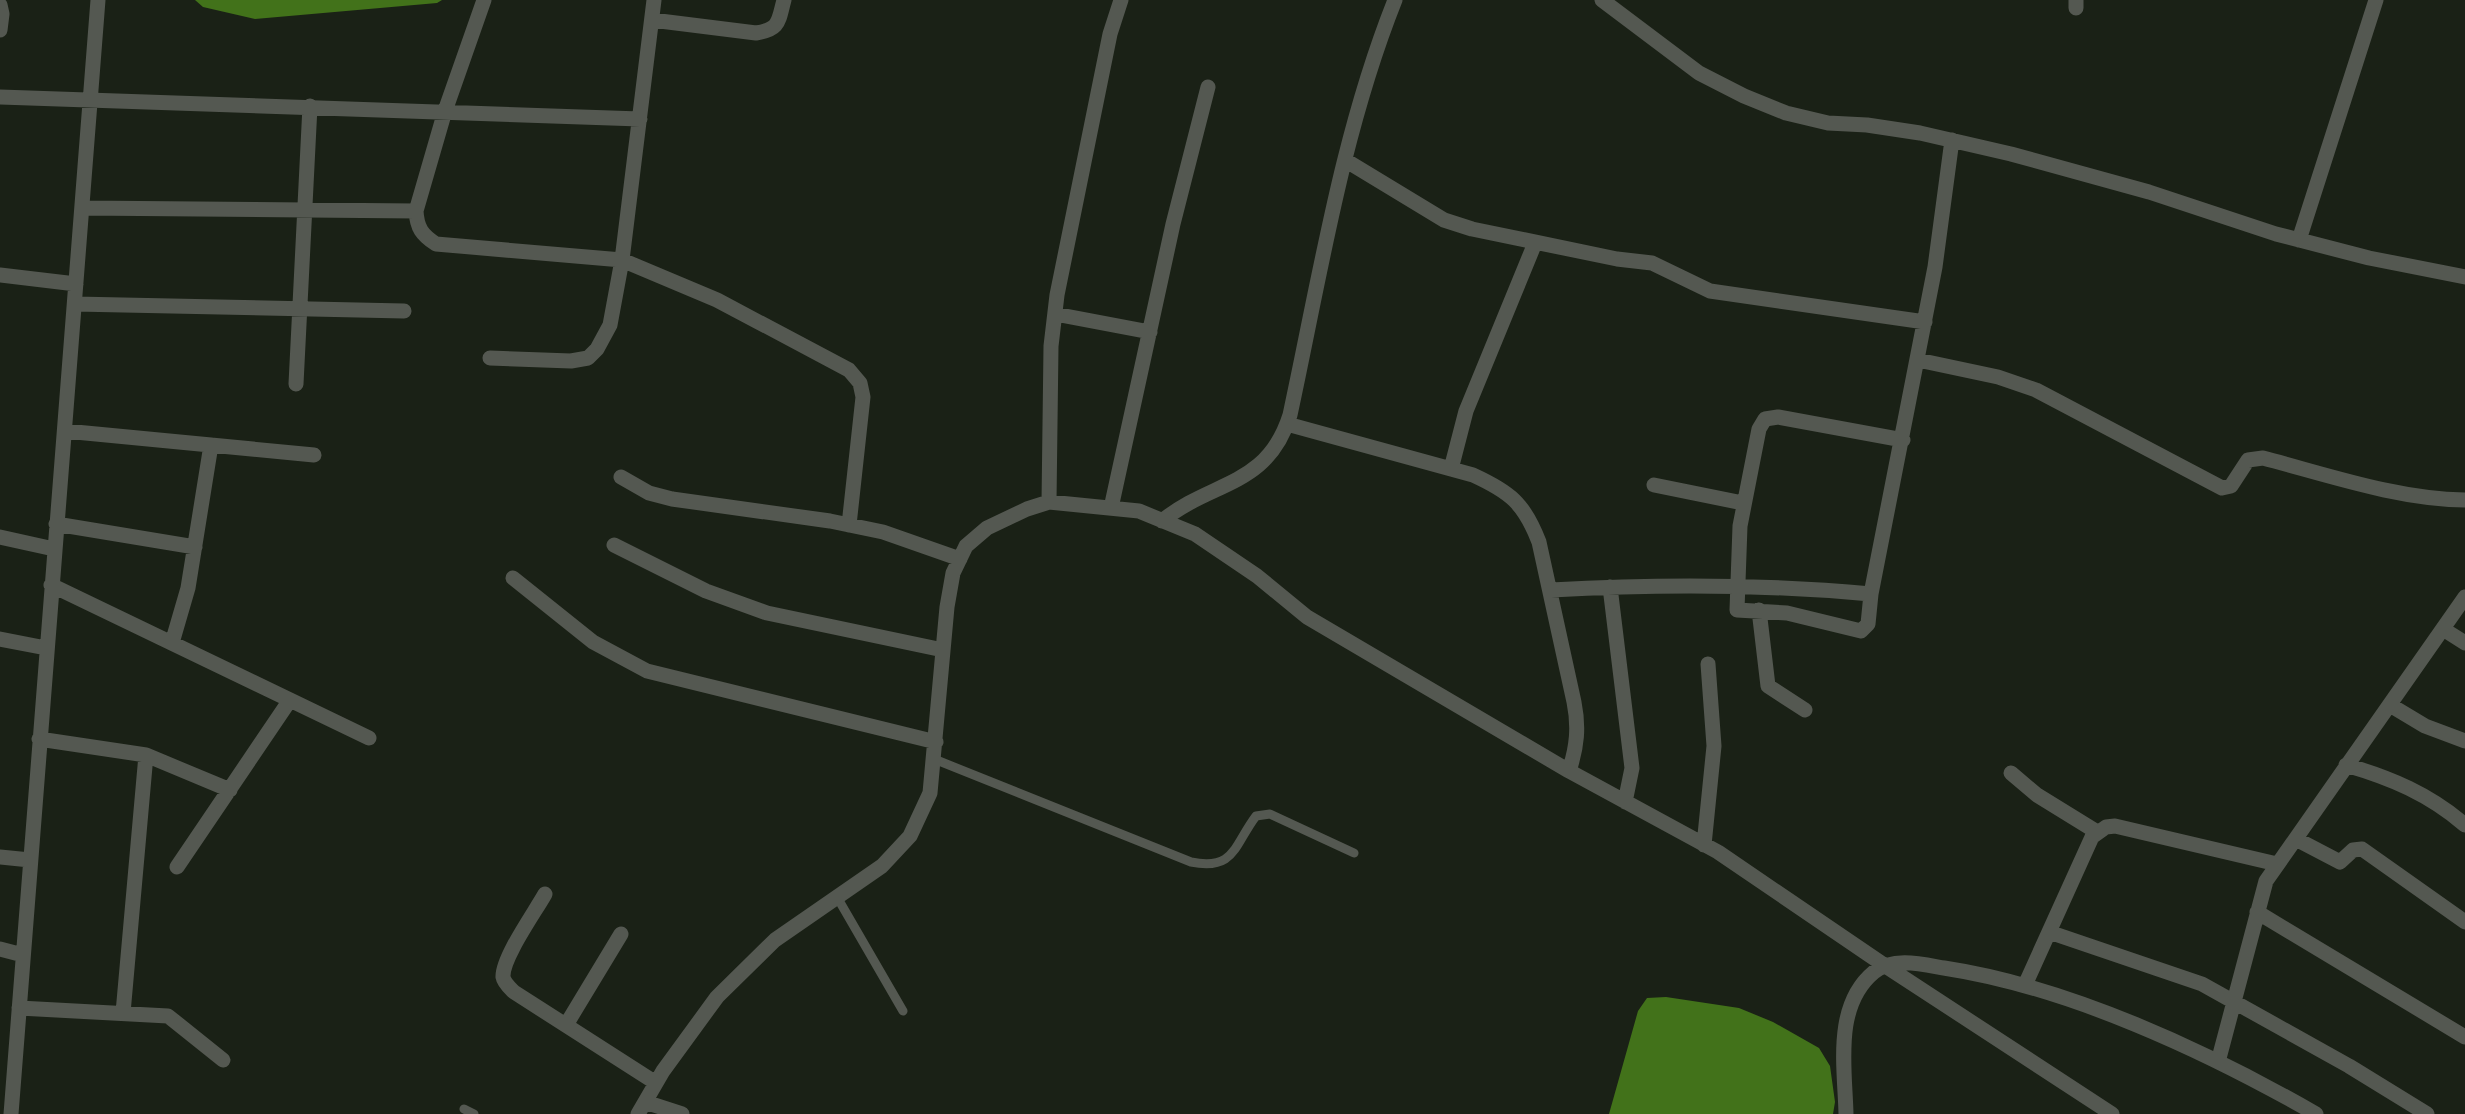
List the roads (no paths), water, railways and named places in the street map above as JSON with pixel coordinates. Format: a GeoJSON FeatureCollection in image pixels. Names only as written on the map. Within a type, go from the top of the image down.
{"type":"FeatureCollection","features":[{"type":"Feature","properties":{"kind":"street"},"geometry":{"type":"LineString","coordinates":[[11,1114],[98,0]]}},
{"type":"Feature","properties":{"kind":"street"},"geometry":{"type":"LineString","coordinates":[[484,0],[445,111],[416,211],[417,225],[424,237],[436,244],[622,260],[717,300],[849,370],[860,382],[863,397],[849,525]]}},
{"type":"Feature","properties":{"kind":"street"},"geometry":{"type":"LineString","coordinates":[[490,358],[571,361],[588,358],[597,349],[610,325],[622,260],[654,0]]}},
{"type":"Feature","properties":{"kind":"street"},"geometry":{"type":"LineString","coordinates":[[652,20],[756,33],[770,31],[778,25],[784,0]]}},
{"type":"Feature","properties":{"kind":"street"},"geometry":{"type":"LineString","coordinates":[[1049,502],[1051,346],[1055,314],[1110,34],[1121,0]]}},
{"type":"Feature","properties":{"kind":"street"},"geometry":{"type":"LineString","coordinates":[[1162,520],[1182,504],[1233,483],[1257,469],[1270,455],[1287,424],[1365,79],[1395,0]]}},
{"type":"Feature","properties":{"kind":"street"},"geometry":{"type":"LineString","coordinates":[[1602,0],[1699,73],[1786,113],[1828,123],[1867,125],[1952,140],[2097,177],[2299,240],[2465,277]]}},
{"type":"Feature","properties":{"kind":"street"},"geometry":{"type":"LineString","coordinates":[[2299,240],[2376,0]]}},
{"type":"Feature","properties":{"kind":"street"},"geometry":{"type":"LineString","coordinates":[[0,4],[0,30]]}},
{"type":"Feature","properties":{"kind":"street"},"geometry":{"type":"LineString","coordinates":[[1111,508],[1208,87]]}},
{"type":"Feature","properties":{"kind":"street"},"geometry":{"type":"LineString","coordinates":[[0,97],[640,119]]}},
{"type":"Feature","properties":{"kind":"street"},"geometry":{"type":"LineString","coordinates":[[296,384],[309,106]]}},
{"type":"Feature","properties":{"kind":"street"},"geometry":{"type":"LineString","coordinates":[[1903,440],[1778,417],[1766,419],[1759,429],[1743,503],[1736,585],[1737,610],[1787,613],[1861,631],[1868,624],[1871,594],[1903,440],[1935,267],[1952,140]]}},
{"type":"Feature","properties":{"kind":"street"},"geometry":{"type":"LineString","coordinates":[[1345,160],[1444,220],[1535,243],[1652,263],[1710,291],[1925,322]]}},
{"type":"Feature","properties":{"kind":"street"},"geometry":{"type":"LineString","coordinates":[[82,208],[416,211]]}},
{"type":"Feature","properties":{"kind":"street"},"geometry":{"type":"LineString","coordinates":[[1451,469],[1466,411],[1535,243]]}},
{"type":"Feature","properties":{"kind":"street"},"geometry":{"type":"LineString","coordinates":[[0,275],[76,284]]}},
{"type":"Feature","properties":{"kind":"street"},"geometry":{"type":"LineString","coordinates":[[75,304],[404,311]]}},
{"type":"Feature","properties":{"kind":"street"},"geometry":{"type":"LineString","coordinates":[[1055,314],[1150,332]]}},
{"type":"Feature","properties":{"kind":"street"},"geometry":{"type":"LineString","coordinates":[[1918,360],[1998,377],[2036,390],[2222,488],[2231,486],[2248,460],[2263,458],[2368,485],[2430,497],[2465,500]]}},
{"type":"Feature","properties":{"kind":"street"},"geometry":{"type":"LineString","coordinates":[[1287,424],[1451,469],[1497,486],[1517,500],[1530,519],[1551,590],[1578,725],[1575,750],[1569,771]]}},
{"type":"Feature","properties":{"kind":"street"},"geometry":{"type":"LineString","coordinates":[[65,431],[314,455]]}},
{"type":"Feature","properties":{"kind":"street"},"geometry":{"type":"LineString","coordinates":[[172,643],[183,610],[211,445]]}},
{"type":"Feature","properties":{"kind":"street"},"geometry":{"type":"LineString","coordinates":[[621,477],[649,493],[672,499],[884,532],[960,559]]}},
{"type":"Feature","properties":{"kind":"street"},"geometry":{"type":"LineString","coordinates":[[1654,485],[1743,503]]}},
{"type":"Feature","properties":{"kind":"street"},"geometry":{"type":"LineString","coordinates":[[682,1114],[642,1108],[656,1083],[717,997],[776,940],[882,866],[910,836],[930,793],[943,650],[953,573],[966,546],[987,528],[1049,502],[1139,511],[1196,534],[1257,576],[1307,617],[1569,771],[1704,845],[2112,1114]]}},
{"type":"Feature","properties":{"kind":"street"},"geometry":{"type":"LineString","coordinates":[[56,524],[195,547]]}},
{"type":"Feature","properties":{"kind":"street"},"geometry":{"type":"LineString","coordinates":[[0,537],[54,549]]}},
{"type":"Feature","properties":{"kind":"street"},"geometry":{"type":"LineString","coordinates":[[614,545],[706,591],[767,614],[943,650]]}},
{"type":"Feature","properties":{"kind":"street"},"geometry":{"type":"LineString","coordinates":[[513,578],[593,642],[648,671],[936,742]]}},
{"type":"Feature","properties":{"kind":"street"},"geometry":{"type":"LineString","coordinates":[[51,585],[369,738]]}},
{"type":"Feature","properties":{"kind":"street"},"geometry":{"type":"LineString","coordinates":[[1551,590],[1610,586],[1736,585],[1871,594]]}},
{"type":"Feature","properties":{"kind":"street"},"geometry":{"type":"LineString","coordinates":[[1610,586],[1632,768],[1625,802]]}},
{"type":"Feature","properties":{"kind":"street"},"geometry":{"type":"LineString","coordinates":[[2217,1062],[2266,881],[2465,597]]}},
{"type":"Feature","properties":{"kind":"street"},"geometry":{"type":"LineString","coordinates":[[1759,610],[1768,686],[1805,710]]}},
{"type":"Feature","properties":{"kind":"street"},"geometry":{"type":"LineString","coordinates":[[2443,629],[2465,643]]}},
{"type":"Feature","properties":{"kind":"street"},"geometry":{"type":"LineString","coordinates":[[0,639],[46,648]]}},
{"type":"Feature","properties":{"kind":"street"},"geometry":{"type":"LineString","coordinates":[[1704,845],[1714,746],[1708,664]]}},
{"type":"Feature","properties":{"kind":"street"},"geometry":{"type":"LineString","coordinates":[[177,867],[290,700]]}},
{"type":"Feature","properties":{"kind":"street"},"geometry":{"type":"LineString","coordinates":[[2390,705],[2425,726],[2465,741]]}},
{"type":"Feature","properties":{"kind":"street"},"geometry":{"type":"LineString","coordinates":[[39,739],[146,755],[230,790]]}},
{"type":"Feature","properties":{"kind":"street"},"geometry":{"type":"LineString","coordinates":[[123,1013],[146,755]]}},
{"type":"Feature","properties":{"kind":"street"},"geometry":{"type":"LineString","coordinates":[[2346,765],[2407,785],[2428,797],[2465,825]]}},
{"type":"Feature","properties":{"kind":"street"},"geometry":{"type":"LineString","coordinates":[[2011,773],[2037,795],[2097,832]]}},
{"type":"Feature","properties":{"kind":"street"},"geometry":{"type":"LineString","coordinates":[[2025,985],[2092,837],[2097,832],[2115,826],[2277,864]]}},
{"type":"Feature","properties":{"kind":"street"},"geometry":{"type":"LineString","coordinates":[[2296,840],[2340,862],[2353,850],[2362,849],[2465,922]]}},
{"type":"Feature","properties":{"kind":"street"},"geometry":{"type":"LineString","coordinates":[[0,856],[30,860]]}},
{"type":"Feature","properties":{"kind":"street"},"geometry":{"type":"LineString","coordinates":[[545,894],[510,955],[503,976],[514,992],[656,1083]]}},
{"type":"Feature","properties":{"kind":"street"},"geometry":{"type":"LineString","coordinates":[[2257,912],[2465,1037]]}},
{"type":"Feature","properties":{"kind":"street"},"geometry":{"type":"LineString","coordinates":[[2049,932],[2202,984],[2427,1114]]}},
{"type":"Feature","properties":{"kind":"street"},"geometry":{"type":"LineString","coordinates":[[566,1025],[621,934]]}},
{"type":"Feature","properties":{"kind":"street"},"geometry":{"type":"LineString","coordinates":[[0,949],[23,955]]}},
{"type":"Feature","properties":{"kind":"street"},"geometry":{"type":"LineString","coordinates":[[1846,1114],[1844,1038],[1846,1022],[1860,988],[1872,974],[1884,965],[1902,962],[1983,974],[2025,985],[2116,1018],[2217,1062],[2316,1114]]}},
{"type":"Feature","properties":{"kind":"street"},"geometry":{"type":"LineString","coordinates":[[19,1008],[161,1014],[176,1019],[223,1060]]}},
{"type":"Feature","properties":{"kind":"lane"},"geometry":{"type":"LineString","coordinates":[[934,759],[1206,866],[1220,864],[1232,855],[1251,823],[1261,813],[1270,814],[1354,853]]}},
{"type":"Feature","properties":{"kind":"lane"},"geometry":{"type":"LineString","coordinates":[[837,897],[903,1011]]}},
{"type":"Feature","properties":{"kind":"lane"},"geometry":{"type":"LineString","coordinates":[[464,1109],[474,1114]]}}]}
